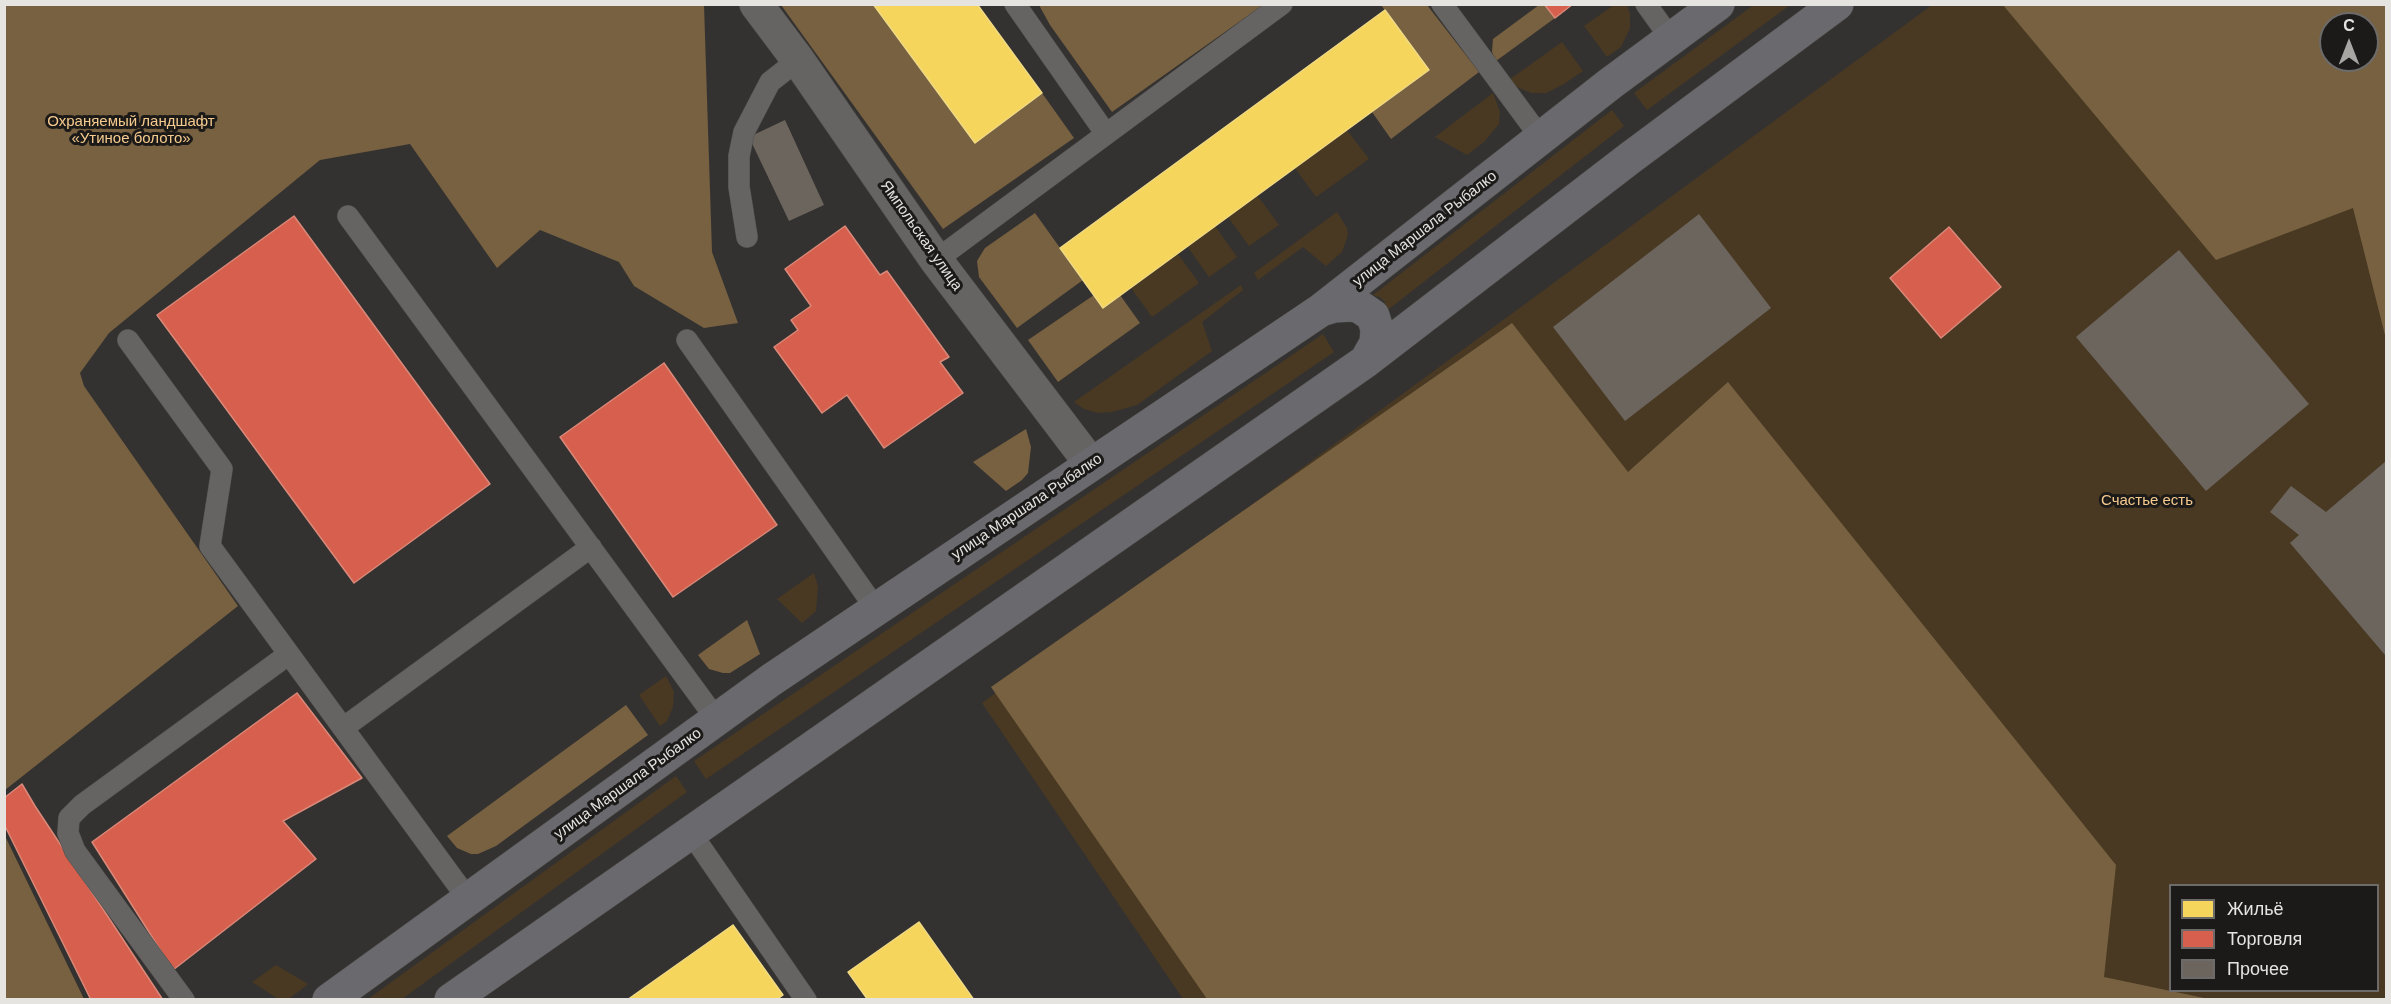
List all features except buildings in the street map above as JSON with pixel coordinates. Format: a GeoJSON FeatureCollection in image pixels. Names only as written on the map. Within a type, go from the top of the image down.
{"type":"FeatureCollection","features":[{"type":"Feature","properties":{"kind":"main road","name":"улица Маршала Рыбалко"},"geometry":{"type":"LineString","coordinates":[[329,999],[717,720],[876,609],[1321,310],[1541,138],[1718,4]]}},
{"type":"Feature","properties":{"kind":"main road"},"geometry":{"type":"LineString","coordinates":[[451,999],[1366,361],[1630,158],[1837,4]]}},
{"type":"Feature","properties":{"kind":"main road"},"geometry":{"type":"LineString","coordinates":[[1321,310],[1334,306],[1352,305],[1360,306],[1372,316],[1377,329],[1376,343],[1366,361]]}},
{"type":"Feature","properties":{"kind":"street","name":"Ямпольская улица"},"geometry":{"type":"LineString","coordinates":[[756,4],[798,60],[936,260],[1091,464]]}},
{"type":"Feature","properties":{"kind":"lane"},"geometry":{"type":"LineString","coordinates":[[1015,4],[1106,134]]}},
{"type":"Feature","properties":{"kind":"lane"},"geometry":{"type":"LineString","coordinates":[[936,260],[1282,4]]}},
{"type":"Feature","properties":{"kind":"lane"},"geometry":{"type":"LineString","coordinates":[[1442,4],[1541,138]]}},
{"type":"Feature","properties":{"kind":"lane"},"geometry":{"type":"LineString","coordinates":[[1646,4],[1671,39]]}},
{"type":"Feature","properties":{"kind":"lane"},"geometry":{"type":"LineString","coordinates":[[747,237],[739,187],[739,156],[744,132],[770,82],[798,60]]}},
{"type":"Feature","properties":{"kind":"lane"},"geometry":{"type":"LineString","coordinates":[[348,216],[717,720]]}},
{"type":"Feature","properties":{"kind":"lane"},"geometry":{"type":"LineString","coordinates":[[128,340],[222,469],[210,546],[468,899]]}},
{"type":"Feature","properties":{"kind":"lane"},"geometry":{"type":"LineString","coordinates":[[687,340],[876,609]]}},
{"type":"Feature","properties":{"kind":"lane"},"geometry":{"type":"LineString","coordinates":[[343,728],[591,547]]}},
{"type":"Feature","properties":{"kind":"lane"},"geometry":{"type":"LineString","coordinates":[[184,999],[75,851],[68,833],[69,818],[82,804],[288,654]]}},
{"type":"Feature","properties":{"kind":"lane"},"geometry":{"type":"LineString","coordinates":[[691,833],[806,999]]}},
{"type":"Feature","properties":{"kind":"green space","name":"Охраняемый ландшафт «Утиное болото»"},"geometry":{"type":"Polygon","coordinates":[[[5,4],[704,5],[712,252],[738,323],[704,328],[634,286],[619,262],[540,230],[497,268],[410,144],[320,160],[109,333],[80,373],[84,386],[238,606],[5,790],[5,4]]]}},
{"type":"Feature","properties":{"kind":"green space"},"geometry":{"type":"Polygon","coordinates":[[[1755,4],[1790,5],[1647,110],[1634,93],[1755,4]]]}},
{"type":"Feature","properties":{"kind":"green space"},"geometry":{"type":"Polygon","coordinates":[[[781,5],[873,5],[975,143],[1042,93],[1074,138],[943,229],[781,5]]]}},
{"type":"Feature","properties":{"kind":"green space"},"geometry":{"type":"Polygon","coordinates":[[[1039,5],[1263,5],[1112,112],[1050,25],[1039,5]]]}},
{"type":"Feature","properties":{"kind":"green space"},"geometry":{"type":"Polygon","coordinates":[[[1381,5],[1427,5],[1479,72],[1391,139],[1372,112],[1429,70],[1381,5]]]}},
{"type":"Feature","properties":{"kind":"green space"},"geometry":{"type":"Polygon","coordinates":[[[1539,5],[1544,5],[1555,18],[1496,61],[1492,52],[1493,39],[1539,5]]]}},
{"type":"Feature","properties":{"kind":"green space"},"geometry":{"type":"Polygon","coordinates":[[[1614,5],[1627,5],[1630,14],[1630,28],[1621,47],[1607,57],[1584,26],[1614,5]]]}},
{"type":"Feature","properties":{"kind":"green space","name":"Счастье есть"},"geometry":{"type":"Polygon","coordinates":[[[1932,5],[2386,5],[2386,999],[1183,999],[982,703],[1932,5]]]}},
{"type":"Feature","properties":{"kind":"green space"},"geometry":{"type":"Polygon","coordinates":[[[2003,5],[2386,5],[2386,339],[2353,208],[2216,260],[2003,5]]]}},
{"type":"Feature","properties":{"kind":"green space"},"geometry":{"type":"Polygon","coordinates":[[[1562,42],[1583,71],[1546,93],[1531,93],[1519,88],[1509,80],[1562,42]]]}},
{"type":"Feature","properties":{"kind":"green space"},"geometry":{"type":"Polygon","coordinates":[[[1493,93],[1500,112],[1499,124],[1484,142],[1467,155],[1435,137],[1493,93]]]}},
{"type":"Feature","properties":{"kind":"green space"},"geometry":{"type":"Polygon","coordinates":[[[1612,110],[1624,126],[1385,312],[1385,302],[1373,295],[1612,110]]]}},
{"type":"Feature","properties":{"kind":"green space"},"geometry":{"type":"Polygon","coordinates":[[[1347,130],[1369,159],[1316,197],[1295,168],[1347,130]]]}},
{"type":"Feature","properties":{"kind":"green space"},"geometry":{"type":"Polygon","coordinates":[[[1257,195],[1279,225],[1249,246],[1228,217],[1257,195]]]}},
{"type":"Feature","properties":{"kind":"green space"},"geometry":{"type":"Polygon","coordinates":[[[1337,212],[1347,228],[1348,235],[1342,252],[1326,266],[1303,247],[1258,280],[1254,273],[1337,212]]]}},
{"type":"Feature","properties":{"kind":"green space"},"geometry":{"type":"Polygon","coordinates":[[[1035,213],[1083,280],[1017,328],[979,277],[977,261],[985,248],[1035,213]]]}},
{"type":"Feature","properties":{"kind":"green space"},"geometry":{"type":"Polygon","coordinates":[[[1215,226],[1237,257],[1209,277],[1187,246],[1215,226]]]}},
{"type":"Feature","properties":{"kind":"green space"},"geometry":{"type":"Polygon","coordinates":[[[1178,254],[1199,283],[1152,317],[1131,288],[1178,254]]]}},
{"type":"Feature","properties":{"kind":"green space"},"geometry":{"type":"Polygon","coordinates":[[[1241,285],[1243,290],[1202,322],[1212,351],[1137,405],[1112,412],[1098,413],[1084,409],[1074,402],[1241,285]]]}},
{"type":"Feature","properties":{"kind":"green space"},"geometry":{"type":"Polygon","coordinates":[[[1094,295],[1120,295],[1140,323],[1058,382],[1028,340],[1094,295]]]}},
{"type":"Feature","properties":{"kind":"green space"},"geometry":{"type":"Polygon","coordinates":[[[1512,323],[1628,472],[1728,382],[2116,865],[2104,977],[2209,999],[1207,999],[991,687],[1512,323]]]}},
{"type":"Feature","properties":{"kind":"green space"},"geometry":{"type":"Polygon","coordinates":[[[1323,334],[1334,352],[706,779],[694,761],[1323,334]]]}},
{"type":"Feature","properties":{"kind":"green space"},"geometry":{"type":"Polygon","coordinates":[[[1026,429],[1031,447],[1028,473],[1006,491],[973,462],[1026,429]]]}},
{"type":"Feature","properties":{"kind":"green space"},"geometry":{"type":"Polygon","coordinates":[[[814,573],[818,587],[816,611],[802,623],[777,599],[814,573]]]}},
{"type":"Feature","properties":{"kind":"green space"},"geometry":{"type":"Polygon","coordinates":[[[747,620],[760,654],[730,673],[709,669],[698,655],[747,620]]]}},
{"type":"Feature","properties":{"kind":"green space"},"geometry":{"type":"Polygon","coordinates":[[[666,676],[674,692],[673,707],[667,721],[660,726],[639,695],[666,676]]]}},
{"type":"Feature","properties":{"kind":"green space"},"geometry":{"type":"Polygon","coordinates":[[[626,705],[648,735],[496,846],[478,854],[471,854],[457,848],[447,836],[626,705]]]}},
{"type":"Feature","properties":{"kind":"green space"},"geometry":{"type":"Polygon","coordinates":[[[676,776],[687,792],[402,999],[368,999],[676,776]]]}},
{"type":"Feature","properties":{"kind":"green space"},"geometry":{"type":"Polygon","coordinates":[[[5,836],[84,999],[5,999],[5,836]]]}},
{"type":"Feature","properties":{"kind":"green space"},"geometry":{"type":"Polygon","coordinates":[[[276,965],[308,984],[289,999],[280,1000],[252,982],[276,965]]]}}]}
